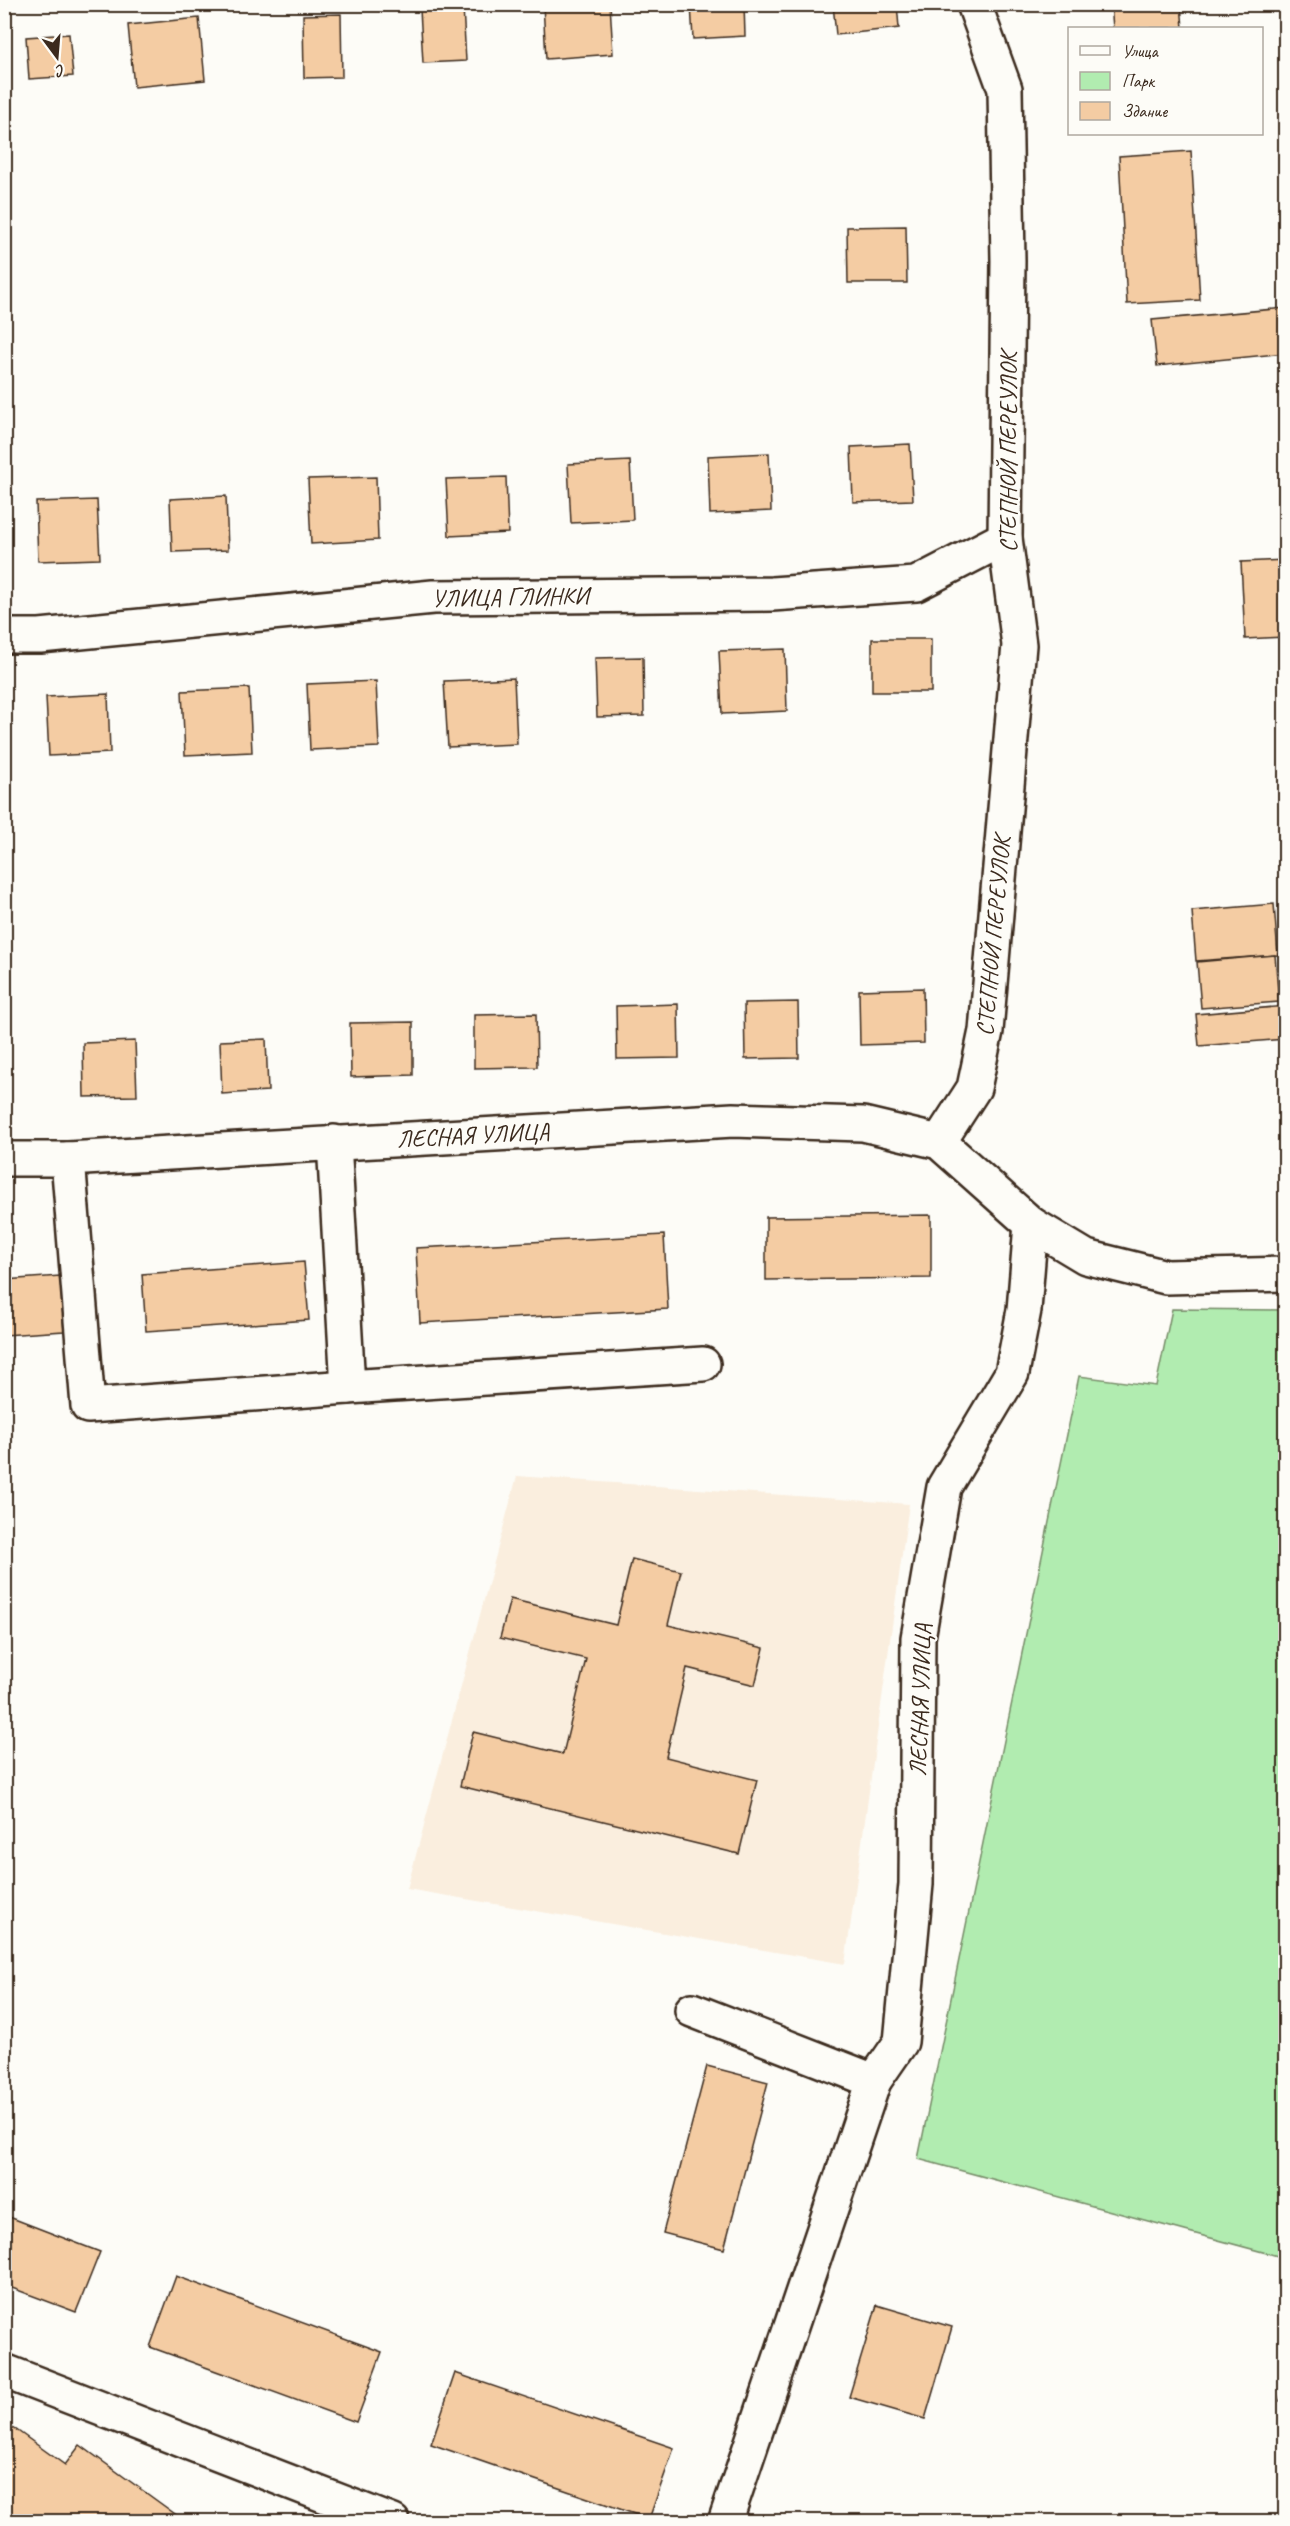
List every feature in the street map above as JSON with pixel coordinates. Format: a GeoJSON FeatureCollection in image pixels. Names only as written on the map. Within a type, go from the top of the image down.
{"type":"FeatureCollection","features":[{"type":"Feature","properties":{"kind":"street","name":"СТЕПНОЙ ПЕРЕУЛОК"},"geometry":{"type":"LineString","coordinates":[[939,1142],[974,1088],[986,1031],[1019,645],[1005,538],[1008,261],[1005,89],[974,4]]}},
{"type":"Feature","properties":{"kind":"street","name":"УЛИЦА ГЛИНКИ"},"geometry":{"type":"LineString","coordinates":[[4,636],[40,636],[433,597],[772,594],[916,584],[1005,538]]}},
{"type":"Feature","properties":{"kind":"street","name":"ЛЕСНАЯ УЛИЦА"},"geometry":{"type":"LineString","coordinates":[[4,1159],[68,1159],[733,1120],[863,1124],[939,1142]]}},
{"type":"Feature","properties":{"kind":"street"},"geometry":{"type":"LineString","coordinates":[[334,1142],[348,1387]]}},
{"type":"Feature","properties":{"kind":"street"},"geometry":{"type":"LineString","coordinates":[[939,1142],[1031,1224],[1086,1257],[1166,1277],[1286,1274]]}},
{"type":"Feature","properties":{"kind":"street"},"geometry":{"type":"LineString","coordinates":[[68,1159],[88,1406],[703,1364]]}},
{"type":"Feature","properties":{"kind":"street","name":"ЛЕСНАЯ УЛИЦА"},"geometry":{"type":"LineString","coordinates":[[725,2522],[874,2081],[901,2042],[916,1884],[918,1638],[944,1488],[1012,1373],[1024,1310],[1031,1224]]}},
{"type":"Feature","properties":{"kind":"street"},"geometry":{"type":"LineString","coordinates":[[692,2010],[874,2081]]}},
{"type":"Feature","properties":{"kind":"street"},"geometry":{"type":"LineString","coordinates":[[4,2371],[393,2522]]}},
{"type":"Feature","properties":{"kind":"shaded area"},"geometry":{"type":"Polygon","coordinates":[[[517,1476],[909,1504],[845,1964],[407,1889],[517,1476]]]}},
{"type":"Feature","properties":{"kind":"green space"},"geometry":{"type":"Polygon","coordinates":[[[1172,1309],[1285,1310],[1285,2258],[918,2159],[1079,1376],[1156,1386],[1172,1309]]]}},
{"type":"Feature","properties":{"kind":"building"},"geometry":{"type":"Polygon","coordinates":[[[543,4],[610,4],[613,54],[546,59],[543,4]]]}},
{"type":"Feature","properties":{"kind":"building"},"geometry":{"type":"Polygon","coordinates":[[[691,4],[744,4],[745,36],[693,39],[691,4]]]}},
{"type":"Feature","properties":{"kind":"building"},"geometry":{"type":"Polygon","coordinates":[[[833,4],[897,4],[899,28],[836,35],[833,4]]]}},
{"type":"Feature","properties":{"kind":"building"},"geometry":{"type":"Polygon","coordinates":[[[1111,4],[1181,4],[1183,27],[1113,27],[1111,4]]]}},
{"type":"Feature","properties":{"kind":"building"},"geometry":{"type":"Polygon","coordinates":[[[463,7],[466,61],[423,63],[420,9],[463,7]]]}},
{"type":"Feature","properties":{"kind":"building"},"geometry":{"type":"Polygon","coordinates":[[[341,14],[342,77],[304,78],[303,15],[341,14]]]}},
{"type":"Feature","properties":{"kind":"building"},"geometry":{"type":"Polygon","coordinates":[[[199,18],[205,80],[134,87],[128,25],[199,18]]]}},
{"type":"Feature","properties":{"kind":"building"},"geometry":{"type":"Polygon","coordinates":[[[69,34],[73,76],[29,79],[26,37],[69,34]]]}},
{"type":"Feature","properties":{"kind":"building"},"geometry":{"type":"Polygon","coordinates":[[[1191,151],[1200,300],[1127,304],[1119,156],[1191,151]]]}},
{"type":"Feature","properties":{"kind":"building"},"geometry":{"type":"Polygon","coordinates":[[[906,226],[907,283],[848,283],[847,227],[906,226]]]}},
{"type":"Feature","properties":{"kind":"building"},"geometry":{"type":"Polygon","coordinates":[[[1286,308],[1286,353],[1157,366],[1152,320],[1286,308]]]}},
{"type":"Feature","properties":{"kind":"building"},"geometry":{"type":"Polygon","coordinates":[[[910,444],[913,500],[853,502],[851,447],[910,444]]]}},
{"type":"Feature","properties":{"kind":"building"},"geometry":{"type":"Polygon","coordinates":[[[769,453],[771,511],[710,514],[708,456],[769,453]]]}},
{"type":"Feature","properties":{"kind":"building"},"geometry":{"type":"Polygon","coordinates":[[[630,461],[633,520],[571,523],[568,464],[630,461]]]}},
{"type":"Feature","properties":{"kind":"building"},"geometry":{"type":"Polygon","coordinates":[[[376,477],[378,540],[311,544],[308,479],[376,477]]]}},
{"type":"Feature","properties":{"kind":"building"},"geometry":{"type":"Polygon","coordinates":[[[506,477],[508,533],[449,536],[446,479],[506,477]]]}},
{"type":"Feature","properties":{"kind":"building"},"geometry":{"type":"Polygon","coordinates":[[[226,496],[228,550],[172,552],[170,499],[226,496]]]}},
{"type":"Feature","properties":{"kind":"building"},"geometry":{"type":"Polygon","coordinates":[[[97,500],[100,559],[38,561],[36,502],[97,500]]]}},
{"type":"Feature","properties":{"kind":"building"},"geometry":{"type":"Polygon","coordinates":[[[1286,560],[1286,637],[1245,639],[1241,562],[1286,560]]]}},
{"type":"Feature","properties":{"kind":"building"},"geometry":{"type":"Polygon","coordinates":[[[872,639],[931,639],[931,692],[872,692],[872,639]]]}},
{"type":"Feature","properties":{"kind":"building"},"geometry":{"type":"Polygon","coordinates":[[[785,649],[787,711],[722,714],[719,651],[785,649]]]}},
{"type":"Feature","properties":{"kind":"building"},"geometry":{"type":"Polygon","coordinates":[[[643,657],[644,716],[597,717],[595,658],[643,657]]]}},
{"type":"Feature","properties":{"kind":"building"},"geometry":{"type":"Polygon","coordinates":[[[514,678],[517,744],[448,747],[444,681],[514,678]]]}},
{"type":"Feature","properties":{"kind":"building"},"geometry":{"type":"Polygon","coordinates":[[[376,681],[379,747],[310,750],[307,684],[376,681]]]}},
{"type":"Feature","properties":{"kind":"building"},"geometry":{"type":"Polygon","coordinates":[[[249,688],[252,752],[185,755],[182,691],[249,688]]]}},
{"type":"Feature","properties":{"kind":"building"},"geometry":{"type":"Polygon","coordinates":[[[108,694],[110,753],[49,756],[46,697],[108,694]]]}},
{"type":"Feature","properties":{"kind":"building"},"geometry":{"type":"Polygon","coordinates":[[[1274,904],[1278,955],[1196,961],[1192,911],[1274,904]]]}},
{"type":"Feature","properties":{"kind":"building"},"geometry":{"type":"Polygon","coordinates":[[[1275,955],[1279,1002],[1201,1008],[1197,962],[1275,955]]]}},
{"type":"Feature","properties":{"kind":"building"},"geometry":{"type":"Polygon","coordinates":[[[923,988],[924,1043],[860,1045],[859,990],[923,988]]]}},
{"type":"Feature","properties":{"kind":"building"},"geometry":{"type":"Polygon","coordinates":[[[798,1002],[799,1058],[745,1059],[744,1003],[798,1002]]]}},
{"type":"Feature","properties":{"kind":"building"},"geometry":{"type":"Polygon","coordinates":[[[678,1004],[679,1058],[617,1059],[616,1006],[678,1004]]]}},
{"type":"Feature","properties":{"kind":"building"},"geometry":{"type":"Polygon","coordinates":[[[1286,1006],[1286,1039],[1199,1046],[1196,1014],[1286,1006]]]}},
{"type":"Feature","properties":{"kind":"building"},"geometry":{"type":"Polygon","coordinates":[[[536,1014],[537,1067],[474,1068],[474,1015],[536,1014]]]}},
{"type":"Feature","properties":{"kind":"building"},"geometry":{"type":"Polygon","coordinates":[[[413,1022],[413,1075],[351,1077],[350,1023],[413,1022]]]}},
{"type":"Feature","properties":{"kind":"building"},"geometry":{"type":"Polygon","coordinates":[[[266,1039],[268,1091],[222,1094],[220,1041],[266,1039]]]}},
{"type":"Feature","properties":{"kind":"building"},"geometry":{"type":"Polygon","coordinates":[[[135,1041],[137,1096],[84,1097],[83,1043],[135,1041]]]}},
{"type":"Feature","properties":{"kind":"building"},"geometry":{"type":"Polygon","coordinates":[[[931,1215],[931,1278],[766,1280],[766,1217],[931,1215]]]}},
{"type":"Feature","properties":{"kind":"building"},"geometry":{"type":"Polygon","coordinates":[[[664,1235],[668,1309],[420,1323],[416,1248],[664,1235]]]}},
{"type":"Feature","properties":{"kind":"building"},"geometry":{"type":"Polygon","coordinates":[[[304,1262],[309,1320],[146,1331],[142,1274],[304,1262]]]}},
{"type":"Feature","properties":{"kind":"building"},"geometry":{"type":"Polygon","coordinates":[[[60,1276],[64,1331],[4,1335],[4,1280],[60,1276]]]}},
{"type":"Feature","properties":{"kind":"building"},"geometry":{"type":"Polygon","coordinates":[[[632,1559],[681,1571],[668,1625],[764,1648],[755,1685],[687,1668],[666,1757],[757,1780],[739,1854],[460,1786],[473,1732],[563,1754],[586,1659],[500,1638],[510,1599],[616,1625],[632,1559]]]}},
{"type":"Feature","properties":{"kind":"building"},"geometry":{"type":"Polygon","coordinates":[[[707,2066],[768,2082],[724,2249],[663,2233],[707,2066]]]}},
{"type":"Feature","properties":{"kind":"building"},"geometry":{"type":"Polygon","coordinates":[[[4,2215],[100,2252],[76,2312],[4,2285],[4,2215]]]}},
{"type":"Feature","properties":{"kind":"building"},"geometry":{"type":"Polygon","coordinates":[[[176,2276],[382,2352],[356,2422],[150,2347],[176,2276]]]}},
{"type":"Feature","properties":{"kind":"building"},"geometry":{"type":"Polygon","coordinates":[[[877,2305],[952,2327],[925,2419],[849,2397],[877,2305]]]}},
{"type":"Feature","properties":{"kind":"building"},"geometry":{"type":"Polygon","coordinates":[[[455,2373],[674,2448],[649,2519],[431,2444],[455,2373]]]}},
{"type":"Feature","properties":{"kind":"building"},"geometry":{"type":"Polygon","coordinates":[[[1286,2379],[1286,2402],[1280,2401],[1286,2379]]]}},
{"type":"Feature","properties":{"kind":"building"},"geometry":{"type":"Polygon","coordinates":[[[4,2421],[65,2465],[80,2445],[182,2519],[181,2522],[4,2522],[4,2421]]]}}]}
